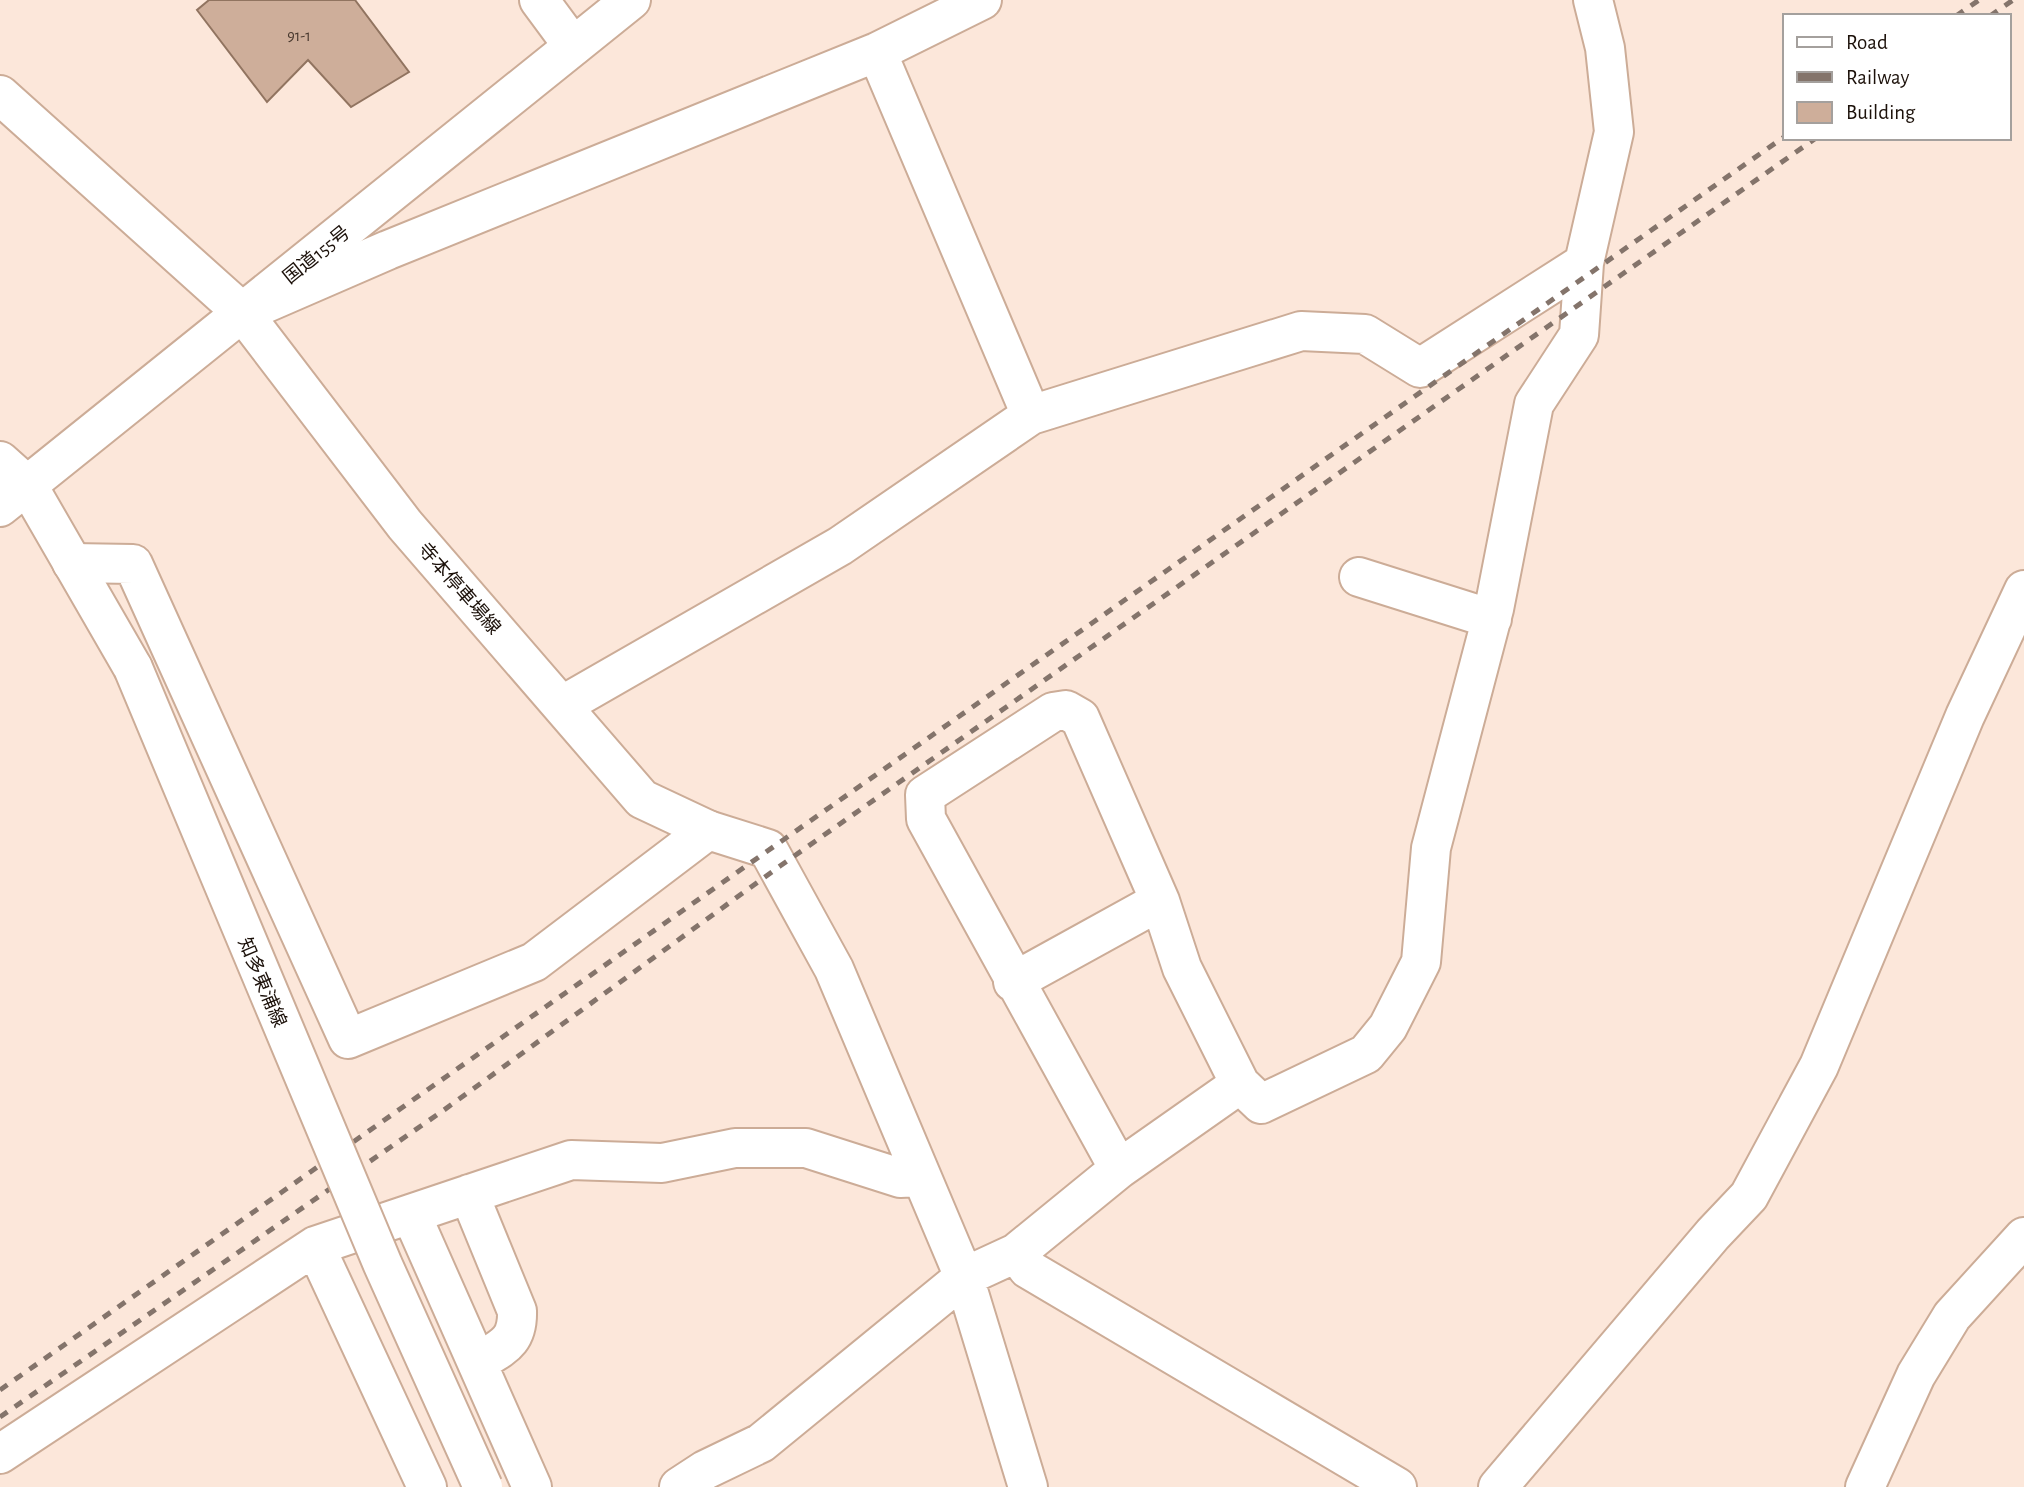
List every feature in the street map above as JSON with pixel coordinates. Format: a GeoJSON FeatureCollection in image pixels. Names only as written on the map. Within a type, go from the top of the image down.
{"type":"FeatureCollection","features":[{"type":"Feature","properties":{"kind":"main road"},"geometry":{"type":"LineString","coordinates":[[539,0],[573,46]]}},
{"type":"Feature","properties":{"kind":"main road","name":"国道155号"},"geometry":{"type":"LineString","coordinates":[[14,497],[631,0]]}},
{"type":"Feature","properties":{"kind":"main road"},"geometry":{"type":"LineString","coordinates":[[243,313],[388,250],[877,52],[982,0]]}},
{"type":"Feature","properties":{"kind":"main road"},"geometry":{"type":"LineString","coordinates":[[1119,1169],[1013,982],[926,819],[925,796],[1053,712],[1066,710],[1080,718],[1160,901],[1182,968],[1240,1084],[1261,1104],[1366,1054],[1388,1027],[1422,962],[1431,848],[1492,619],[1534,404],[1579,335],[1584,263],[1614,132],[1605,48],[1593,0]]}},
{"type":"Feature","properties":{"kind":"main road"},"geometry":{"type":"LineString","coordinates":[[877,52],[1031,415]]}},
{"type":"Feature","properties":{"kind":"main road","name":"寺本停車場線"},"geometry":{"type":"LineString","coordinates":[[0,95],[243,313],[405,525],[642,799],[708,830],[768,849],[780,866],[834,969],[964,1278],[1028,1487]]}},
{"type":"Feature","properties":{"kind":"main road"},"geometry":{"type":"LineString","coordinates":[[563,705],[840,546],[1031,415],[1301,331],[1365,334],[1420,368],[1584,263]]}},
{"type":"Feature","properties":{"kind":"main road","name":"知多東浦線"},"geometry":{"type":"LineString","coordinates":[[0,461],[14,497],[72,563],[133,668],[383,1265],[483,1487]]}},
{"type":"Feature","properties":{"kind":"main road"},"geometry":{"type":"LineString","coordinates":[[72,563],[133,564],[348,1039],[534,962],[708,830]]}},
{"type":"Feature","properties":{"kind":"main road"},"geometry":{"type":"LineString","coordinates":[[1359,577],[1492,619]]}},
{"type":"Feature","properties":{"kind":"main road"},"geometry":{"type":"LineString","coordinates":[[1497,1487],[1713,1234],[1749,1196],[1819,1066],[1965,716],[2024,590]]}},
{"type":"Feature","properties":{"kind":"main road"},"geometry":{"type":"LineString","coordinates":[[1013,982],[1160,901]]}},
{"type":"Feature","properties":{"kind":"main road"},"geometry":{"type":"LineString","coordinates":[[679,1487],[705,1470],[761,1443],[964,1278],[1016,1253],[1119,1169],[1240,1084]]}},
{"type":"Feature","properties":{"kind":"main road"},"geometry":{"type":"LineString","coordinates":[[0,1454],[315,1246],[572,1160],[662,1163],[735,1148],[806,1148],[900,1178],[921,1177]]}},
{"type":"Feature","properties":{"kind":"main road"},"geometry":{"type":"LineString","coordinates":[[469,1194],[517,1311],[517,1329],[506,1345],[477,1363]]}},
{"type":"Feature","properties":{"kind":"main road"},"geometry":{"type":"LineString","coordinates":[[411,1214],[532,1487]]}},
{"type":"Feature","properties":{"kind":"main road"},"geometry":{"type":"LineString","coordinates":[[1865,1487],[1916,1375],[1952,1316],[2024,1237]]}},
{"type":"Feature","properties":{"kind":"main road"},"geometry":{"type":"LineString","coordinates":[[315,1246],[427,1487]]}},
{"type":"Feature","properties":{"kind":"main road"},"geometry":{"type":"LineString","coordinates":[[1016,1253],[1028,1269],[1397,1487]]}},
{"type":"Feature","properties":{"kind":"building"},"geometry":{"type":"Polygon","coordinates":[[[209,0],[355,0],[409,72],[351,107],[308,60],[267,102],[197,10],[209,0]]]}},
{"type":"Feature","properties":{"kind":"railway"},"geometry":{"type":"LineString","coordinates":[[1959,14],[1979,0]]}},
{"type":"Feature","properties":{"kind":"railway"},"geometry":{"type":"LineString","coordinates":[[1993,14],[2013,0]]}},
{"type":"Feature","properties":{"kind":"railway"},"geometry":{"type":"LineString","coordinates":[[0,1390],[1783,138]]}},
{"type":"Feature","properties":{"kind":"railway"},"geometry":{"type":"LineString","coordinates":[[0,1417],[444,1110],[780,866],[1813,140]]}}]}
